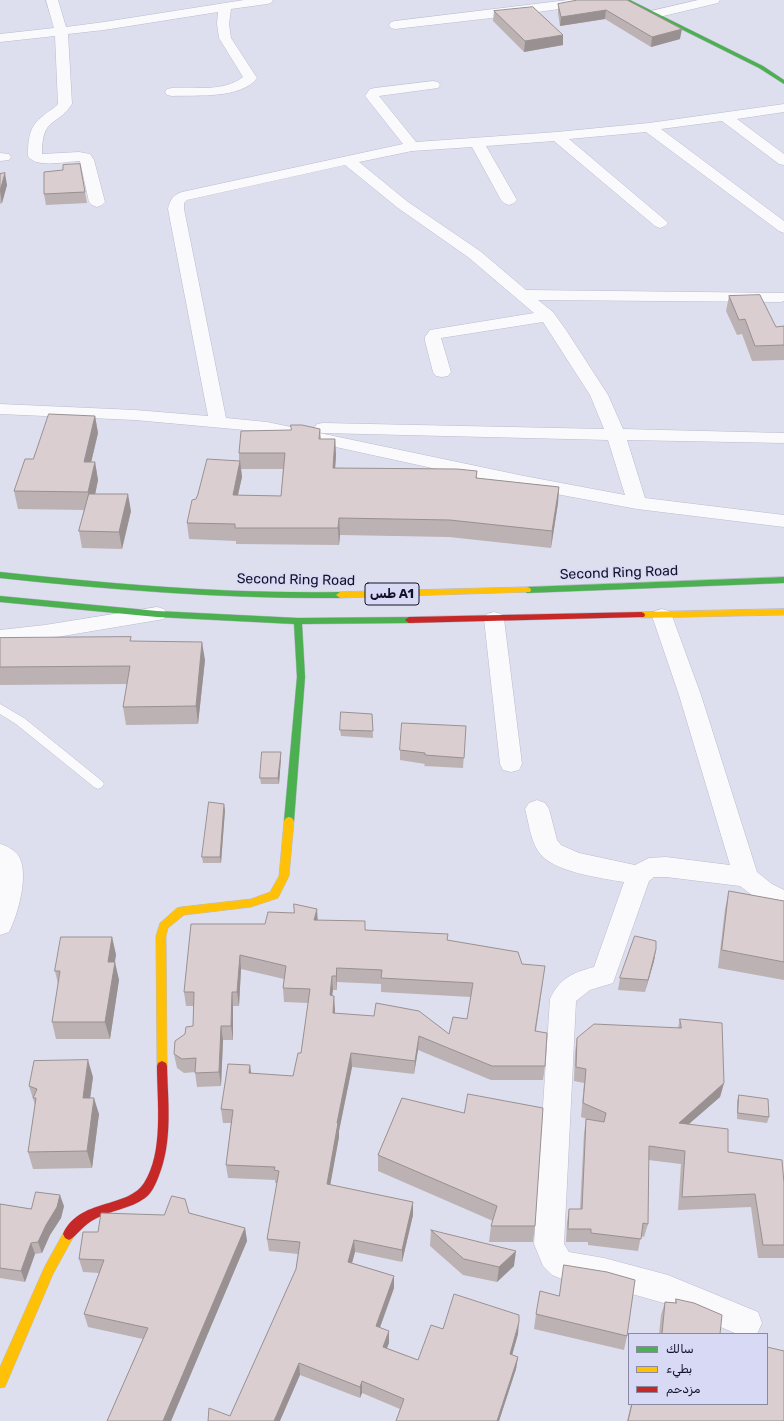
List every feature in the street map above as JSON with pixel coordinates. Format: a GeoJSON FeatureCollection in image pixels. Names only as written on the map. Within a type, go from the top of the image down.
{"type":"FeatureCollection","features":[{"type":"Feature","properties":{"kind":"main road"},"geometry":{"type":"LineString","coordinates":[[626,0],[761,67],[784,82]]}},
{"type":"Feature","properties":{"kind":"main road","name":"Second Ring Road"},"geometry":{"type":"LineString","coordinates":[[0,575],[146,590],[308,596],[613,588],[784,580]]}},
{"type":"Feature","properties":{"kind":"main road","name":"طس A1"},"geometry":{"type":"LineString","coordinates":[[0,599],[157,614],[298,621],[662,616],[784,612]]}},
{"type":"Feature","properties":{"kind":"main road"},"geometry":{"type":"LineString","coordinates":[[0,1382],[55,1257],[71,1230],[81,1219],[99,1210],[123,1203],[146,1191],[156,1168],[162,1143],[161,936],[164,926],[181,911],[251,902],[274,895],[284,876],[301,678],[298,621]]}},
{"type":"Feature","properties":{"kind":"street"},"geometry":{"type":"LineString","coordinates":[[52,0],[61,30],[65,104],[63,109],[43,122],[38,128],[36,134],[35,156],[42,159],[72,156],[84,157],[87,160],[97,202]]}},
{"type":"Feature","properties":{"kind":"street"},"geometry":{"type":"LineString","coordinates":[[0,38],[104,26],[230,4],[267,0]]}},
{"type":"Feature","properties":{"kind":"street"},"geometry":{"type":"LineString","coordinates":[[395,26],[595,0]]}},
{"type":"Feature","properties":{"kind":"street"},"geometry":{"type":"LineString","coordinates":[[656,14],[714,0]]}},
{"type":"Feature","properties":{"kind":"street"},"geometry":{"type":"LineString","coordinates":[[172,92],[234,88],[245,84],[250,78],[225,38],[223,24],[230,4]]}},
{"type":"Feature","properties":{"kind":"street"},"geometry":{"type":"LineString","coordinates":[[412,147],[372,96],[375,92],[433,85]]}},
{"type":"Feature","properties":{"kind":"street"},"geometry":{"type":"LineString","coordinates":[[218,422],[176,209],[177,202],[182,198],[412,147],[649,128],[784,108]]}},
{"type":"Feature","properties":{"kind":"street"},"geometry":{"type":"LineString","coordinates":[[726,117],[784,161]]}},
{"type":"Feature","properties":{"kind":"street"},"geometry":{"type":"LineString","coordinates":[[649,128],[784,228]]}},
{"type":"Feature","properties":{"kind":"street"},"geometry":{"type":"LineString","coordinates":[[557,136],[660,223]]}},
{"type":"Feature","properties":{"kind":"street"},"geometry":{"type":"LineString","coordinates":[[478,142],[509,200]]}},
{"type":"Feature","properties":{"kind":"street"},"geometry":{"type":"LineString","coordinates":[[348,161],[404,205],[474,254],[547,316],[558,330],[599,395],[616,435],[637,503]]}},
{"type":"Feature","properties":{"kind":"street"},"geometry":{"type":"LineString","coordinates":[[524,295],[781,297]]}},
{"type":"Feature","properties":{"kind":"street"},"geometry":{"type":"LineString","coordinates":[[442,372],[433,341],[433,337],[436,334],[547,316]]}},
{"type":"Feature","properties":{"kind":"street"},"geometry":{"type":"LineString","coordinates":[[0,409],[135,415],[267,427],[784,438]]}},
{"type":"Feature","properties":{"kind":"street"},"geometry":{"type":"LineString","coordinates":[[267,427],[516,480],[637,503],[784,521]]}},
{"type":"Feature","properties":{"kind":"street"},"geometry":{"type":"LineString","coordinates":[[0,637],[45,632],[157,614]]}},
{"type":"Feature","properties":{"kind":"street"},"geometry":{"type":"LineString","coordinates":[[662,616],[690,695],[746,877],[758,888],[774,897],[784,900]]}},
{"type":"Feature","properties":{"kind":"street"},"geometry":{"type":"LineString","coordinates":[[494,619],[512,764]]}},
{"type":"Feature","properties":{"kind":"street"},"geometry":{"type":"LineString","coordinates":[[537,809],[547,846],[560,856],[578,864],[639,875]]}},
{"type":"Feature","properties":{"kind":"street"},"geometry":{"type":"LineString","coordinates":[[0,853],[9,861],[11,885],[0,924]]}},
{"type":"Feature","properties":{"kind":"street"},"geometry":{"type":"LineString","coordinates":[[746,877],[666,867],[649,868],[639,875],[604,975],[574,985],[563,999],[549,1244],[553,1256],[562,1265],[604,1272],[668,1290],[747,1322]]}},
{"type":"Feature","properties":{"kind":"lane"},"geometry":{"type":"LineString","coordinates":[[0,708],[20,721],[98,784]]}},
{"type":"Feature","properties":{"kind":"building"},"geometry":{"type":"Polygon","coordinates":[[[578,0],[627,0],[682,29],[652,37],[606,10],[561,17],[558,4],[578,0]]]}},
{"type":"Feature","properties":{"kind":"building"},"geometry":{"type":"Polygon","coordinates":[[[533,7],[563,35],[525,41],[494,11],[533,7]]]}},
{"type":"Feature","properties":{"kind":"building"},"geometry":{"type":"Polygon","coordinates":[[[80,164],[85,192],[44,194],[44,172],[63,170],[63,165],[80,164]]]}},
{"type":"Feature","properties":{"kind":"building"},"geometry":{"type":"Polygon","coordinates":[[[5,173],[0,191],[0,174],[5,173]]]}},
{"type":"Feature","properties":{"kind":"building"},"geometry":{"type":"Polygon","coordinates":[[[760,295],[776,327],[784,326],[784,345],[755,346],[745,319],[739,320],[729,296],[760,295]]]}},
{"type":"Feature","properties":{"kind":"building"},"geometry":{"type":"Polygon","coordinates":[[[49,414],[95,416],[84,462],[95,462],[88,492],[14,491],[25,459],[33,459],[49,414]]]}},
{"type":"Feature","properties":{"kind":"building"},"geometry":{"type":"Polygon","coordinates":[[[291,425],[302,425],[320,429],[319,439],[335,439],[333,468],[457,469],[477,471],[476,478],[559,487],[552,531],[450,520],[339,518],[338,528],[235,528],[235,524],[187,523],[192,500],[196,499],[198,494],[207,459],[240,461],[233,495],[281,496],[285,453],[239,453],[241,431],[291,430],[291,425]]]}},
{"type":"Feature","properties":{"kind":"building"},"geometry":{"type":"Polygon","coordinates":[[[89,494],[128,494],[119,532],[79,531],[89,494]]]}},
{"type":"Feature","properties":{"kind":"building"},"geometry":{"type":"Polygon","coordinates":[[[131,637],[130,641],[202,642],[196,706],[123,707],[130,666],[0,667],[0,638],[131,637]]]}},
{"type":"Feature","properties":{"kind":"building"},"geometry":{"type":"Polygon","coordinates":[[[341,712],[372,714],[373,731],[340,730],[341,712]]]}},
{"type":"Feature","properties":{"kind":"building"},"geometry":{"type":"Polygon","coordinates":[[[402,723],[466,726],[464,758],[425,755],[425,753],[400,750],[402,723]]]}},
{"type":"Feature","properties":{"kind":"building"},"geometry":{"type":"Polygon","coordinates":[[[262,752],[281,752],[278,778],[260,778],[262,752]]]}},
{"type":"Feature","properties":{"kind":"building"},"geometry":{"type":"Polygon","coordinates":[[[209,802],[224,804],[220,857],[202,857],[209,802]]]}},
{"type":"Feature","properties":{"kind":"building"},"geometry":{"type":"Polygon","coordinates":[[[729,891],[784,901],[784,962],[722,950],[729,891]]]}},
{"type":"Feature","properties":{"kind":"building"},"geometry":{"type":"Polygon","coordinates":[[[294,904],[317,909],[314,920],[365,921],[365,930],[448,934],[447,940],[518,952],[522,964],[545,966],[535,1031],[547,1033],[545,1066],[492,1066],[419,1036],[415,1061],[351,1053],[327,1184],[413,1202],[402,1250],[354,1240],[348,1262],[394,1276],[376,1326],[389,1331],[383,1347],[418,1360],[431,1325],[443,1329],[454,1294],[519,1315],[519,1322],[510,1354],[518,1357],[497,1421],[396,1421],[404,1399],[362,1381],[360,1387],[299,1363],[274,1421],[208,1421],[209,1408],[230,1416],[296,1269],[300,1242],[267,1239],[279,1171],[274,1170],[275,1167],[226,1165],[233,1110],[221,1109],[228,1064],[250,1065],[249,1073],[293,1076],[298,1053],[301,1053],[310,989],[283,988],[286,966],[240,955],[237,992],[232,992],[231,1026],[221,1026],[219,1072],[195,1073],[196,1058],[182,1059],[174,1054],[175,1041],[185,1034],[186,1027],[193,1026],[194,992],[184,992],[191,924],[265,924],[268,912],[294,913],[294,904]],[[337,968],[336,976],[332,976],[330,995],[334,996],[333,1013],[374,1016],[376,1003],[419,1011],[449,1034],[453,1017],[467,1019],[473,983],[381,978],[382,970],[337,968]]]}},
{"type":"Feature","properties":{"kind":"building"},"geometry":{"type":"Polygon","coordinates":[[[635,936],[656,941],[656,949],[648,980],[620,978],[635,936]]]}},
{"type":"Feature","properties":{"kind":"building"},"geometry":{"type":"Polygon","coordinates":[[[61,937],[112,937],[108,962],[115,962],[105,1022],[52,1022],[60,971],[55,971],[61,937]]]}},
{"type":"Feature","properties":{"kind":"building"},"geometry":{"type":"Polygon","coordinates":[[[680,1019],[722,1023],[724,1083],[679,1123],[728,1129],[728,1152],[782,1160],[784,1183],[784,1245],[763,1245],[755,1194],[682,1197],[685,1151],[649,1146],[648,1224],[643,1223],[641,1239],[591,1233],[591,1229],[568,1229],[569,1209],[582,1209],[586,1119],[604,1122],[606,1113],[583,1103],[586,1069],[576,1067],[577,1038],[594,1024],[681,1028],[680,1019]]]}},
{"type":"Feature","properties":{"kind":"building"},"geometry":{"type":"Polygon","coordinates":[[[88,1060],[83,1098],[94,1098],[87,1151],[28,1152],[36,1098],[33,1098],[37,1089],[29,1086],[34,1061],[88,1060]]]}},
{"type":"Feature","properties":{"kind":"building"},"geometry":{"type":"Polygon","coordinates":[[[468,1094],[543,1108],[535,1226],[491,1226],[497,1206],[378,1155],[402,1098],[464,1113],[468,1094]]]}},
{"type":"Feature","properties":{"kind":"building"},"geometry":{"type":"Polygon","coordinates":[[[739,1095],[768,1099],[769,1117],[738,1113],[739,1095]]]}},
{"type":"Feature","properties":{"kind":"building"},"geometry":{"type":"Polygon","coordinates":[[[36,1192],[60,1195],[57,1207],[38,1242],[31,1243],[21,1271],[0,1268],[0,1204],[31,1209],[36,1192]]]}},
{"type":"Feature","properties":{"kind":"building"},"geometry":{"type":"Polygon","coordinates":[[[172,1196],[185,1199],[189,1213],[245,1228],[163,1421],[107,1421],[148,1328],[84,1314],[104,1260],[79,1259],[83,1232],[98,1232],[101,1213],[164,1215],[172,1196]]]}},
{"type":"Feature","properties":{"kind":"building"},"geometry":{"type":"Polygon","coordinates":[[[431,1230],[516,1251],[499,1267],[464,1259],[431,1230]]]}},
{"type":"Feature","properties":{"kind":"building"},"geometry":{"type":"Polygon","coordinates":[[[564,1265],[607,1272],[635,1280],[627,1336],[536,1314],[540,1291],[559,1296],[564,1265]]]}},
{"type":"Feature","properties":{"kind":"building"},"geometry":{"type":"Polygon","coordinates":[[[676,1299],[694,1303],[722,1315],[720,1333],[662,1333],[665,1302],[676,1303],[676,1299]]]}},
{"type":"Feature","properties":{"kind":"building"},"geometry":{"type":"Polygon","coordinates":[[[768,1347],[784,1351],[784,1421],[628,1421],[632,1405],[768,1405],[768,1347]]]}},
{"type":"Feature","properties":{"kind":"traffic: fast"},"geometry":{"type":"LineString","coordinates":[[626,0],[761,67],[784,82]]}},
{"type":"Feature","properties":{"kind":"traffic: fast"},"geometry":{"type":"LineString","coordinates":[[0,575],[170,591],[255,595],[340,595]]}},
{"type":"Feature","properties":{"kind":"traffic: fast"},"geometry":{"type":"LineString","coordinates":[[527,590],[784,580]]}},
{"type":"Feature","properties":{"kind":"traffic: fast"},"geometry":{"type":"LineString","coordinates":[[0,599],[157,614],[298,621],[409,620]]}},
{"type":"Feature","properties":{"kind":"traffic: fast"},"geometry":{"type":"LineString","coordinates":[[289,821],[301,677],[298,621]]}},
{"type":"Feature","properties":{"kind":"traffic: slow"},"geometry":{"type":"LineString","coordinates":[[340,595],[527,590]]}},
{"type":"Feature","properties":{"kind":"traffic: slow"},"geometry":{"type":"LineString","coordinates":[[641,615],[784,612]]}},
{"type":"Feature","properties":{"kind":"traffic: slow"},"geometry":{"type":"LineString","coordinates":[[162,1066],[161,936],[164,926],[181,911],[251,903],[274,895],[284,876],[289,821]]}},
{"type":"Feature","properties":{"kind":"traffic: slow"},"geometry":{"type":"LineString","coordinates":[[0,1382],[49,1270],[69,1234]]}},
{"type":"Feature","properties":{"kind":"traffic: jam"},"geometry":{"type":"LineString","coordinates":[[409,620],[641,615]]}},
{"type":"Feature","properties":{"kind":"traffic: jam"},"geometry":{"type":"LineString","coordinates":[[69,1234],[84,1218],[96,1212],[132,1200],[145,1191],[151,1182],[160,1154],[163,1134],[162,1066]]}}]}
